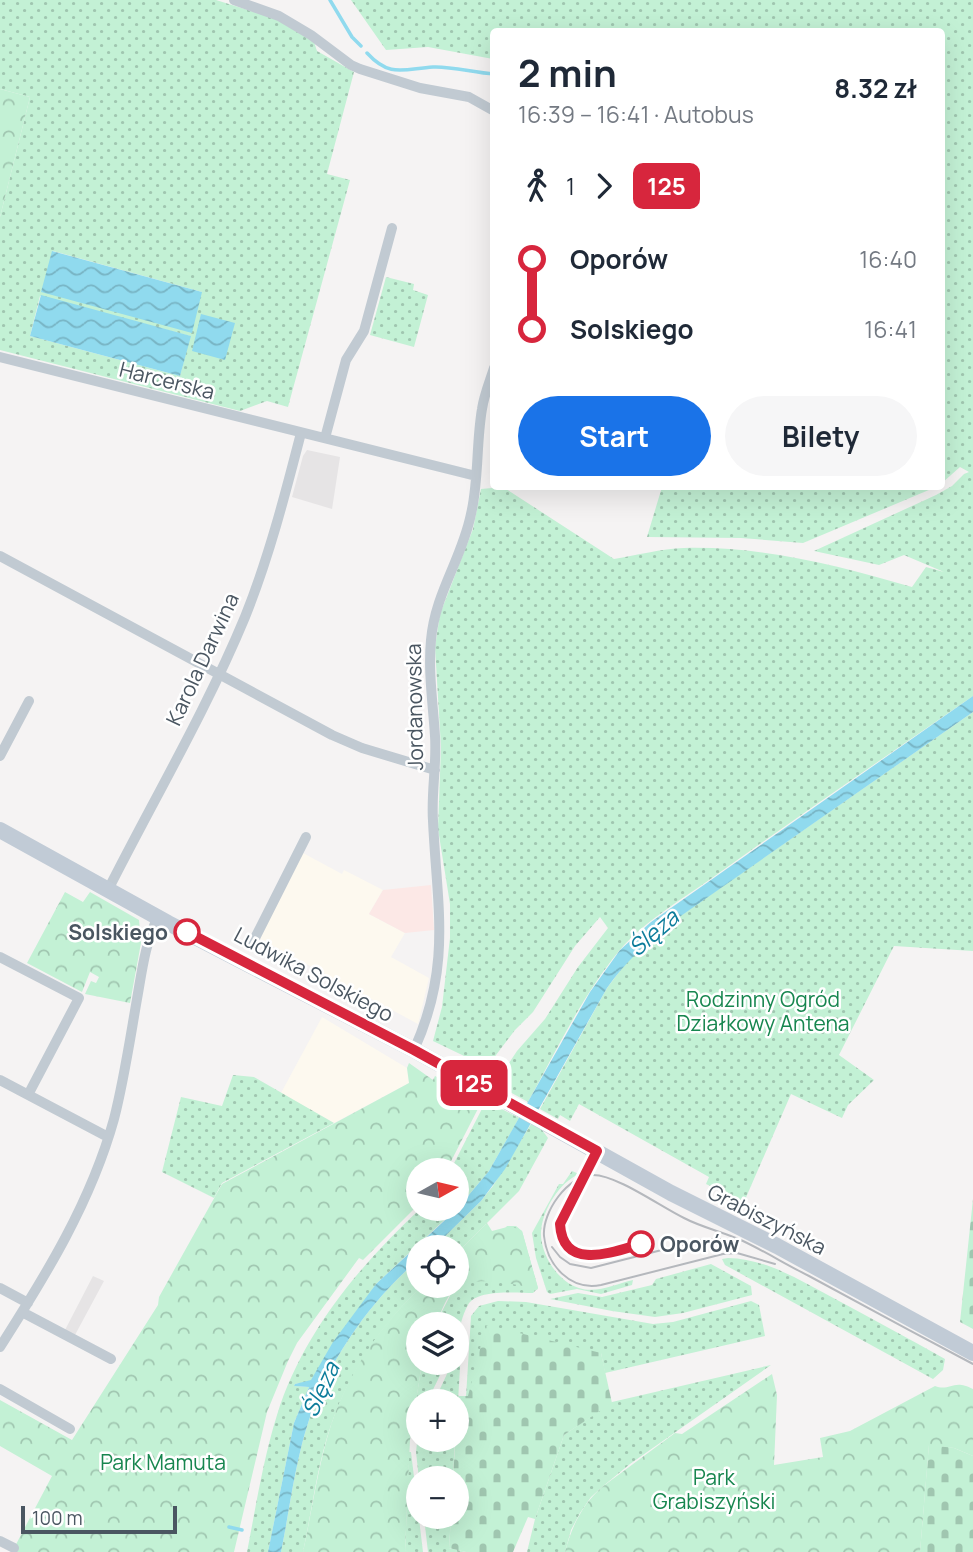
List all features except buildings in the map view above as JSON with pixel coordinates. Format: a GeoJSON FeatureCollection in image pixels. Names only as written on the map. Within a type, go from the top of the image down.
{"type":"FeatureCollection","features":[{"type":"Feature","properties":{"kind":"main road","name":"Ludwika Solskiego"},"geometry":{"type":"LineString","coordinates":[[0,830],[158,917],[498,1096]]}},
{"type":"Feature","properties":{"kind":"main road","name":"Grabiszyńska"},"geometry":{"type":"LineString","coordinates":[[498,1096],[671,1194],[777,1247],[973,1353]]}},
{"type":"Feature","properties":{"kind":"street"},"geometry":{"type":"LineString","coordinates":[[234,0],[279,16],[360,69],[420,89],[469,97],[490,109]]}},
{"type":"Feature","properties":{"kind":"street"},"geometry":{"type":"LineString","coordinates":[[325,438],[346,360],[363,331],[392,228]]}},
{"type":"Feature","properties":{"kind":"street","name":"Harcerska"},"geometry":{"type":"LineString","coordinates":[[0,357],[476,476]]}},
{"type":"Feature","properties":{"kind":"street","name":"Jordanowska"},"geometry":{"type":"LineString","coordinates":[[414,1050],[426,1026],[433,1000],[441,931],[433,818],[436,754],[430,656],[432,628],[439,597],[466,533],[471,514],[482,407],[490,381]]}},
{"type":"Feature","properties":{"kind":"street","name":"Karola Darwina"},"geometry":{"type":"LineString","coordinates":[[108,890],[219,676],[246,614],[281,512],[301,433]]}},
{"type":"Feature","properties":{"kind":"street"},"geometry":{"type":"LineString","coordinates":[[0,556],[219,676],[352,744],[435,770]]}},
{"type":"Feature","properties":{"kind":"street"},"geometry":{"type":"LineString","coordinates":[[0,757],[29,701]]}},
{"type":"Feature","properties":{"kind":"street"},"geometry":{"type":"LineString","coordinates":[[251,946],[306,837]]}},
{"type":"Feature","properties":{"kind":"street"},"geometry":{"type":"LineString","coordinates":[[0,1346],[51,1266],[85,1199],[108,1137],[126,1066],[148,941],[158,917]]}},
{"type":"Feature","properties":{"kind":"street"},"geometry":{"type":"LineString","coordinates":[[0,957],[79,998],[29,1093]]}},
{"type":"Feature","properties":{"kind":"street"},"geometry":{"type":"LineString","coordinates":[[0,1080],[108,1137]]}},
{"type":"Feature","properties":{"kind":"street"},"geometry":{"type":"LineString","coordinates":[[0,1288],[25,1308],[111,1359]]}},
{"type":"Feature","properties":{"kind":"street"},"geometry":{"type":"LineString","coordinates":[[0,1389],[70,1429]]}},
{"type":"Feature","properties":{"kind":"street"},"geometry":{"type":"LineString","coordinates":[[0,1541],[15,1548]]}},
{"type":"Feature","properties":{"kind":"shaded area"},"geometry":{"type":"Polygon","coordinates":[[[307,450],[340,457],[332,509],[292,497],[307,450]]]}},
{"type":"Feature","properties":{"kind":"shaded area"},"geometry":{"type":"Polygon","coordinates":[[[303,853],[342,874],[344,870],[383,890],[369,914],[405,933],[391,957],[429,978],[418,1024],[258,938],[303,853]]]}},
{"type":"Feature","properties":{"kind":"shaded area"},"geometry":{"type":"Polygon","coordinates":[[[431,885],[434,930],[405,933],[369,914],[383,890],[431,885]]]}},
{"type":"Feature","properties":{"kind":"shaded area"},"geometry":{"type":"Polygon","coordinates":[[[322,1017],[407,1068],[409,1083],[334,1123],[281,1093],[322,1017]]]}},
{"type":"Feature","properties":{"kind":"shaded area"},"geometry":{"type":"Polygon","coordinates":[[[93,1276],[104,1281],[75,1335],[65,1330],[93,1276]]]}},
{"type":"Feature","properties":{"kind":"green space"},"geometry":{"type":"Polygon","coordinates":[[[0,0],[216,0],[274,18],[314,42],[317,51],[354,72],[327,174],[350,180],[288,407],[267,401],[240,411],[0,350],[0,217],[30,97],[0,89],[0,0]],[[53,251],[42,292],[202,292],[53,251]],[[40,296],[30,336],[180,376],[190,336],[40,296]]]}},
{"type":"Feature","properties":{"kind":"green space"},"geometry":{"type":"Polygon","coordinates":[[[351,0],[973,0],[973,696],[641,929],[619,951],[593,986],[528,1102],[495,1084],[517,1051],[545,1019],[578,967],[608,928],[600,917],[575,946],[533,1012],[515,1030],[487,1067],[433,1041],[442,1007],[450,938],[450,904],[438,829],[441,747],[435,647],[440,614],[473,529],[481,489],[508,490],[614,559],[675,549],[742,550],[827,564],[912,587],[926,567],[944,572],[904,555],[879,565],[814,551],[936,495],[969,472],[960,467],[945,480],[945,28],[490,28],[490,58],[428,47],[386,50],[351,0]]]}},
{"type":"Feature","properties":{"kind":"green space"},"geometry":{"type":"Polygon","coordinates":[[[0,89],[30,97],[0,217],[0,89]]]}},
{"type":"Feature","properties":{"kind":"green space"},"geometry":{"type":"Polygon","coordinates":[[[386,277],[414,284],[413,290],[428,295],[414,347],[370,335],[386,277]]]}},
{"type":"Feature","properties":{"kind":"green space"},"geometry":{"type":"Polygon","coordinates":[[[661,490],[929,490],[803,543],[741,538],[647,537],[661,490]]]}},
{"type":"Feature","properties":{"kind":"green space","name":"Rodzinny Ogród Działkowy Antena"},"geometry":{"type":"Polygon","coordinates":[[[973,712],[973,951],[894,946],[839,1055],[874,1080],[848,1105],[842,1118],[791,1094],[744,1202],[706,1184],[709,1177],[579,1104],[570,1121],[560,1115],[558,1119],[540,1109],[607,988],[632,955],[680,916],[973,712]]]}},
{"type":"Feature","properties":{"kind":"green space"},"geometry":{"type":"Polygon","coordinates":[[[65,892],[83,902],[90,892],[139,920],[141,943],[130,1003],[85,994],[91,981],[96,983],[99,977],[90,972],[82,992],[27,963],[65,892]]]}},
{"type":"Feature","properties":{"kind":"green space","name":"Park Mamuta"},"geometry":{"type":"Polygon","coordinates":[[[409,1063],[433,1080],[435,1076],[483,1099],[453,1158],[406,1158],[406,1217],[363,1260],[359,1258],[297,1343],[267,1412],[234,1552],[12,1552],[52,1476],[0,1446],[0,1400],[72,1440],[158,1305],[159,1297],[222,1184],[409,1083],[409,1063]]]}},
{"type":"Feature","properties":{"kind":"green space"},"geometry":{"type":"Polygon","coordinates":[[[233,1075],[254,1077],[334,1123],[222,1183],[214,1198],[162,1172],[181,1097],[222,1106],[233,1075]]]}},
{"type":"Feature","properties":{"kind":"green space"},"geometry":{"type":"Polygon","coordinates":[[[486,1101],[519,1118],[489,1171],[469,1195],[469,1158],[457,1158],[486,1101]]]}},
{"type":"Feature","properties":{"kind":"green space"},"geometry":{"type":"Polygon","coordinates":[[[531,1124],[542,1130],[548,1138],[519,1191],[469,1241],[469,1235],[446,1235],[460,1222],[469,1222],[469,1213],[493,1186],[531,1124]]]}},
{"type":"Feature","properties":{"kind":"green space"},"geometry":{"type":"Polygon","coordinates":[[[572,1171],[579,1174],[565,1183],[553,1198],[542,1224],[541,1240],[547,1258],[564,1280],[579,1288],[599,1289],[633,1280],[632,1285],[601,1294],[577,1289],[550,1294],[547,1292],[536,1258],[532,1233],[559,1184],[563,1184],[572,1171]]]}},
{"type":"Feature","properties":{"kind":"green space"},"geometry":{"type":"Polygon","coordinates":[[[973,1199],[973,1329],[960,1322],[973,1199]]]}},
{"type":"Feature","properties":{"kind":"green space"},"geometry":{"type":"Polygon","coordinates":[[[406,1222],[442,1222],[428,1235],[406,1235],[406,1256],[376,1284],[311,1381],[295,1384],[294,1386],[309,1387],[294,1423],[268,1552],[247,1552],[272,1432],[301,1357],[335,1303],[406,1222]]]}},
{"type":"Feature","properties":{"kind":"green space"},"geometry":{"type":"Polygon","coordinates":[[[487,1223],[492,1231],[511,1226],[522,1231],[537,1290],[495,1282],[469,1283],[469,1241],[487,1223]]]}},
{"type":"Feature","properties":{"kind":"green space"},"geometry":{"type":"Polygon","coordinates":[[[507,1226],[516,1226],[522,1231],[538,1288],[533,1293],[479,1296],[472,1300],[464,1312],[442,1312],[449,1298],[469,1298],[469,1270],[507,1226]]]}},
{"type":"Feature","properties":{"kind":"green space"},"geometry":{"type":"Polygon","coordinates":[[[722,1259],[772,1267],[799,1280],[945,1359],[943,1370],[933,1379],[725,1265],[722,1259]]]}},
{"type":"Feature","properties":{"kind":"green space"},"geometry":{"type":"Polygon","coordinates":[[[711,1264],[751,1286],[752,1295],[683,1313],[655,1317],[550,1299],[578,1293],[602,1297],[652,1285],[656,1279],[711,1264]]]}},
{"type":"Feature","properties":{"kind":"green space"},"geometry":{"type":"Polygon","coordinates":[[[406,1271],[406,1298],[410,1298],[368,1350],[338,1406],[322,1456],[303,1552],[281,1552],[296,1469],[317,1398],[353,1333],[406,1271]]]}},
{"type":"Feature","properties":{"kind":"green space"},"geometry":{"type":"Polygon","coordinates":[[[448,1298],[441,1312],[406,1312],[406,1375],[420,1375],[418,1389],[406,1389],[406,1452],[409,1452],[409,1466],[406,1466],[405,1552],[303,1552],[326,1441],[338,1406],[368,1350],[408,1300],[448,1298]]]}},
{"type":"Feature","properties":{"kind":"green space"},"geometry":{"type":"Polygon","coordinates":[[[498,1301],[526,1302],[653,1324],[673,1322],[751,1301],[759,1305],[765,1336],[605,1373],[601,1353],[469,1396],[469,1389],[466,1389],[471,1316],[479,1306],[498,1301]]]}},
{"type":"Feature","properties":{"kind":"green space"},"geometry":{"type":"Polygon","coordinates":[[[486,1325],[601,1353],[612,1403],[564,1435],[535,1519],[528,1517],[513,1552],[466,1552],[449,1548],[450,1529],[469,1529],[469,1466],[454,1466],[455,1452],[469,1452],[469,1392],[486,1325]]]}},
{"type":"Feature","properties":{"kind":"green space"},"geometry":{"type":"Polygon","coordinates":[[[771,1365],[630,1464],[602,1487],[580,1513],[571,1530],[565,1552],[527,1552],[535,1519],[564,1435],[612,1402],[771,1365]]]}},
{"type":"Feature","properties":{"kind":"green space","name":"Park Grabiszyński"},"geometry":{"type":"Polygon","coordinates":[[[772,1374],[777,1395],[774,1465],[823,1457],[820,1438],[850,1431],[935,1386],[961,1385],[973,1389],[973,1456],[954,1448],[929,1445],[920,1552],[565,1552],[579,1516],[602,1487],[675,1433],[682,1434],[772,1374]]]}},
{"type":"Feature","properties":{"kind":"green space"},"geometry":{"type":"Polygon","coordinates":[[[420,1375],[440,1375],[433,1389],[418,1389],[420,1375]]]}},
{"type":"Feature","properties":{"kind":"green space"},"geometry":{"type":"Polygon","coordinates":[[[446,1375],[460,1375],[459,1389],[440,1389],[446,1375]]]}},
{"type":"Feature","properties":{"kind":"green space"},"geometry":{"type":"Polygon","coordinates":[[[929,1444],[954,1448],[973,1456],[973,1552],[920,1552],[929,1444]]]}},
{"type":"Feature","properties":{"kind":"green space"},"geometry":{"type":"Polygon","coordinates":[[[409,1452],[411,1452],[413,1466],[408,1466],[409,1452]]]}},
{"type":"Feature","properties":{"kind":"green space"},"geometry":{"type":"Polygon","coordinates":[[[416,1452],[454,1452],[454,1466],[418,1466],[416,1452]]]}},
{"type":"Feature","properties":{"kind":"green space"},"geometry":{"type":"Polygon","coordinates":[[[406,1527],[420,1529],[423,1552],[405,1552],[406,1527]]]}},
{"type":"Feature","properties":{"kind":"green space"},"geometry":{"type":"Polygon","coordinates":[[[425,1529],[450,1529],[449,1548],[466,1552],[428,1552],[425,1529]]]}},
{"type":"Feature","properties":{"kind":"water"},"geometry":{"type":"Polygon","coordinates":[[[52,251],[202,292],[192,333],[41,292],[52,251]]]}},
{"type":"Feature","properties":{"kind":"water"},"geometry":{"type":"Polygon","coordinates":[[[41,295],[191,336],[180,376],[30,336],[41,295]]]}},
{"type":"Feature","properties":{"kind":"water"},"geometry":{"type":"Polygon","coordinates":[[[201,314],[235,323],[225,360],[192,351],[201,314]]]}},
{"type":"Feature","properties":{"kind":"water","name":"Ślęza"},"geometry":{"type":"Polygon","coordinates":[[[973,696],[973,712],[665,927],[641,948],[607,988],[505,1169],[469,1213],[469,1195],[489,1171],[590,992],[620,950],[651,922],[973,696]]]}},
{"type":"Feature","properties":{"kind":"water"},"geometry":{"type":"Polygon","coordinates":[[[443,1222],[460,1222],[446,1235],[429,1235],[443,1222]]]}},
{"type":"Feature","properties":{"kind":"water","name":"Ślęza"},"geometry":{"type":"Polygon","coordinates":[[[406,1256],[406,1271],[353,1333],[317,1398],[296,1469],[281,1552],[268,1552],[294,1423],[309,1387],[294,1386],[311,1380],[333,1342],[376,1284],[406,1256]]]}},
{"type":"Feature","properties":{"kind":"waterway"},"geometry":{"type":"LineString","coordinates":[[330,0],[352,37],[361,46]]}},
{"type":"Feature","properties":{"kind":"waterway"},"geometry":{"type":"LineString","coordinates":[[367,53],[390,69],[440,67],[490,73]]}},
{"type":"Feature","properties":{"kind":"waterway"},"geometry":{"type":"LineString","coordinates":[[229,1527],[242,1530]]}},
{"type":"Feature","properties":{"kind":"tram line"},"geometry":{"type":"LineString","coordinates":[[775,1264],[737,1253],[723,1254],[590,1286],[570,1280],[555,1266],[546,1247],[545,1226],[552,1206],[566,1188],[584,1177],[603,1176],[691,1221],[752,1245],[973,1364]]}},
{"type":"Feature","properties":{"kind":"tram line"},"geometry":{"type":"LineString","coordinates":[[552,1247],[570,1264],[591,1268],[705,1239],[726,1239]]}},
{"type":"Feature","properties":{"kind":"bus line","name":"125"},"geometry":{"type":"LineString","coordinates":[[187,932],[414,1050],[597,1151],[560,1224],[565,1242],[581,1255],[593,1257],[641,1244]]}},
{"type":"Feature","properties":{"kind":"place","name":"Solskiego"},"geometry":{"type":"Point","coordinates":[187,932]}},
{"type":"Feature","properties":{"kind":"place","name":"Oporów"},"geometry":{"type":"Point","coordinates":[641,1244]}}]}
